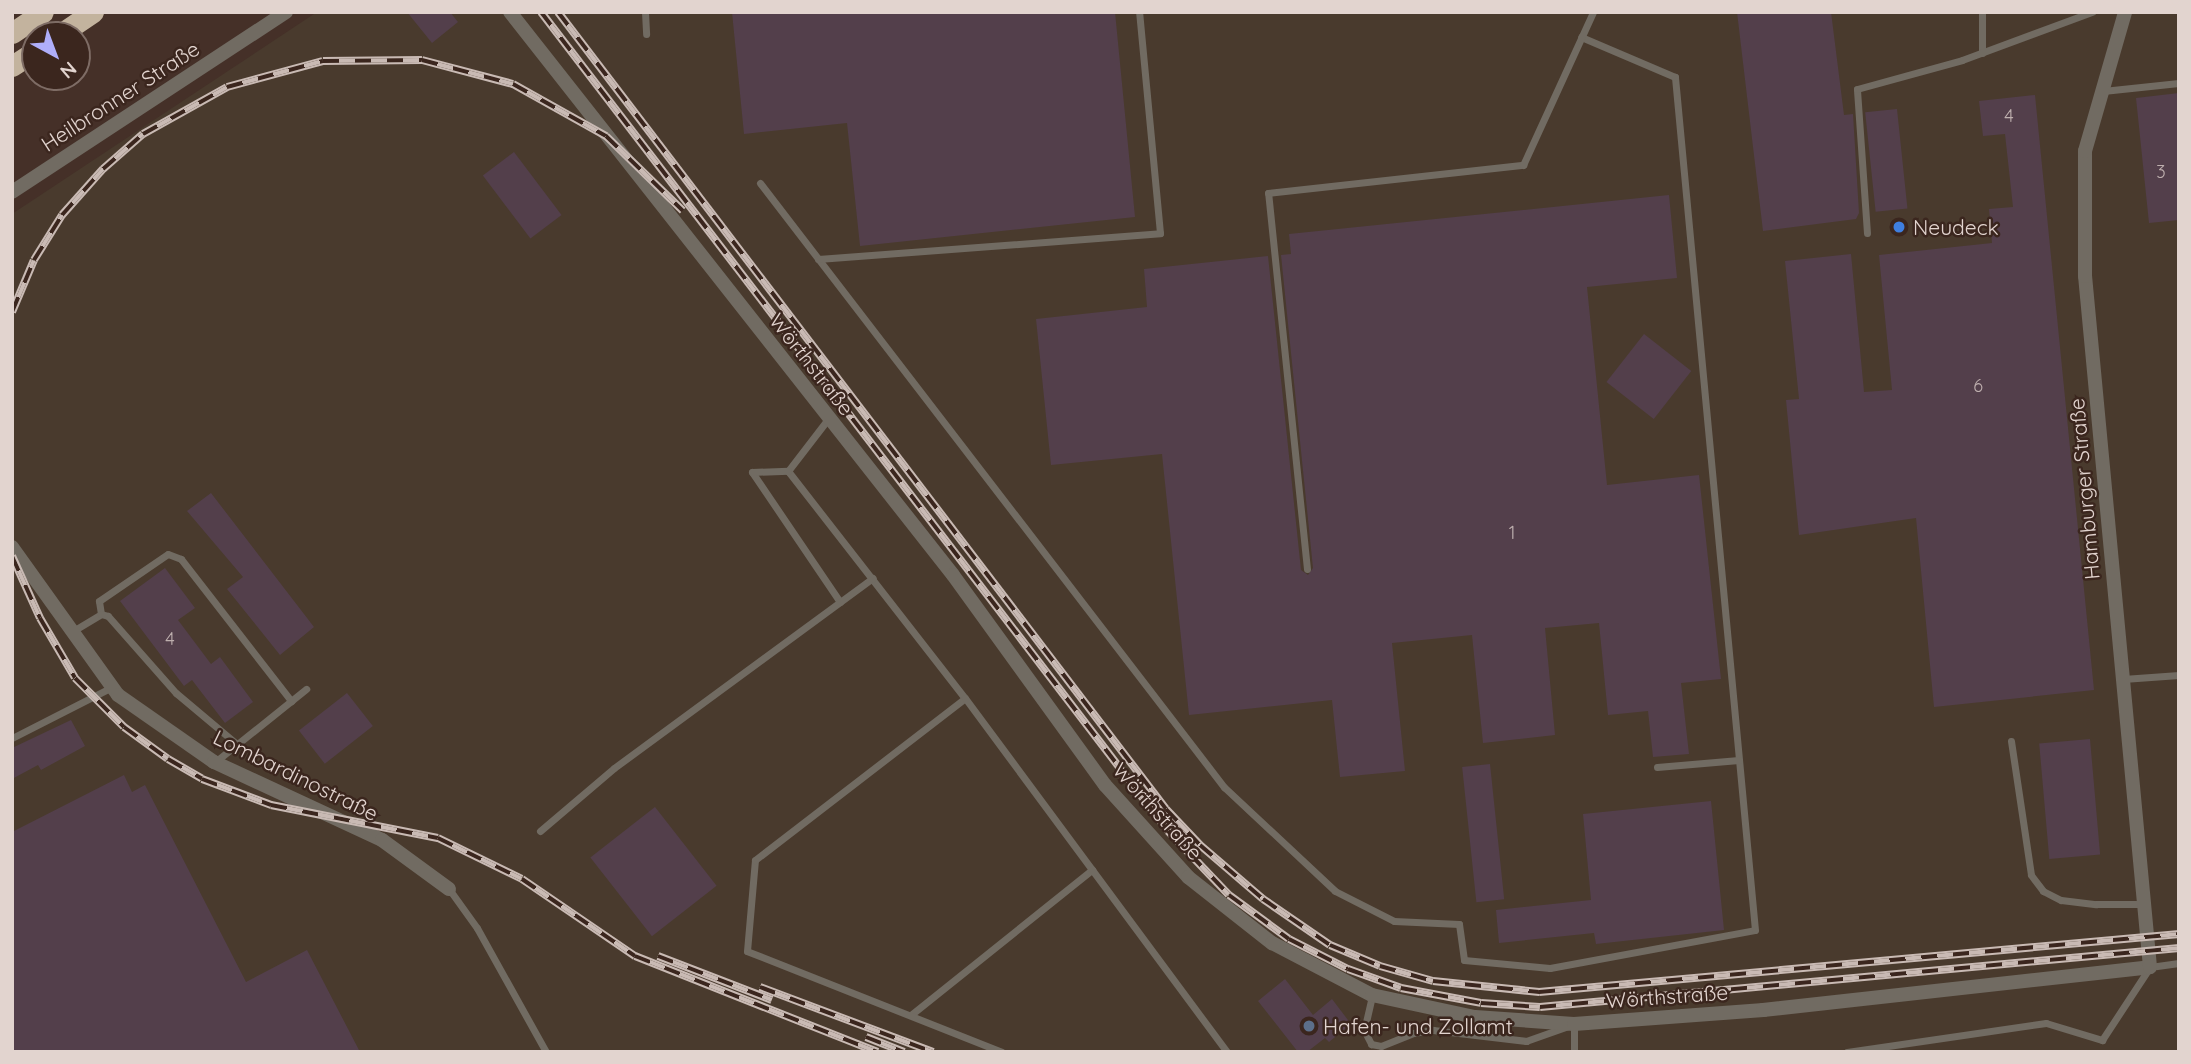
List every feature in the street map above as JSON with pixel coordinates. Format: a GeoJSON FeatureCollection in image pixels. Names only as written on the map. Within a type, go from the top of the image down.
{"type":"FeatureCollection","features":[{"type":"Feature","properties":{"kind":"highway"},"geometry":{"type":"LineString","coordinates":[[12,33],[43,12]]}},
{"type":"Feature","properties":{"kind":"street","name":"Heilbronner Straße"},"geometry":{"type":"LineString","coordinates":[[12,192],[286,12]]}},
{"type":"Feature","properties":{"kind":"street","name":"Wörthstraße"},"geometry":{"type":"LineString","coordinates":[[510,12],[953,575],[1105,785],[1153,843],[1272,943],[1372,995],[1475,1017],[1574,1024],[1763,1010],[2150,967]]}},
{"type":"Feature","properties":{"kind":"street","name":"Hamburger Straße"},"geometry":{"type":"LineString","coordinates":[[2124,12],[2085,151],[2085,276],[2150,967]]}},
{"type":"Feature","properties":{"kind":"street","name":"Lombardinostraße"},"geometry":{"type":"LineString","coordinates":[[12,547],[113,687],[214,762],[382,840],[449,889]]}},
{"type":"Feature","properties":{"kind":"lane"},"geometry":{"type":"LineString","coordinates":[[645,12],[646,34]]}},
{"type":"Feature","properties":{"kind":"lane"},"geometry":{"type":"LineString","coordinates":[[818,259],[1160,233],[1139,12]]}},
{"type":"Feature","properties":{"kind":"lane"},"geometry":{"type":"LineString","coordinates":[[1982,12],[1982,52]]}},
{"type":"Feature","properties":{"kind":"lane"},"geometry":{"type":"LineString","coordinates":[[1867,233],[1857,89],[1982,52],[2092,12]]}},
{"type":"Feature","properties":{"kind":"lane"},"geometry":{"type":"LineString","coordinates":[[1307,569],[1268,193],[1523,165],[1591,16]]}},
{"type":"Feature","properties":{"kind":"lane"},"geometry":{"type":"LineString","coordinates":[[760,183],[1224,787],[1335,891],[1394,921],[1458,924],[1464,960],[1550,968],[1755,930],[1675,77],[1581,37]]}},
{"type":"Feature","properties":{"kind":"lane"},"geometry":{"type":"LineString","coordinates":[[2102,91],[2179,83]]}},
{"type":"Feature","properties":{"kind":"lane"},"geometry":{"type":"LineString","coordinates":[[788,471],[828,419]]}},
{"type":"Feature","properties":{"kind":"lane"},"geometry":{"type":"LineString","coordinates":[[788,471],[752,472],[840,602]]}},
{"type":"Feature","properties":{"kind":"lane"},"geometry":{"type":"LineString","coordinates":[[788,471],[965,698],[1227,1052]]}},
{"type":"Feature","properties":{"kind":"lane"},"geometry":{"type":"LineString","coordinates":[[102,614],[99,601],[168,554],[181,559],[292,701]]}},
{"type":"Feature","properties":{"kind":"lane"},"geometry":{"type":"LineString","coordinates":[[540,831],[614,768],[873,578]]}},
{"type":"Feature","properties":{"kind":"lane"},"geometry":{"type":"LineString","coordinates":[[72,631],[102,614]]}},
{"type":"Feature","properties":{"kind":"lane"},"geometry":{"type":"LineString","coordinates":[[102,614],[114,620],[143,650],[176,693],[238,745]]}},
{"type":"Feature","properties":{"kind":"lane"},"geometry":{"type":"LineString","coordinates":[[2123,679],[2179,675]]}},
{"type":"Feature","properties":{"kind":"lane"},"geometry":{"type":"LineString","coordinates":[[12,738],[113,687]]}},
{"type":"Feature","properties":{"kind":"lane"},"geometry":{"type":"LineString","coordinates":[[214,762],[306,689]]}},
{"type":"Feature","properties":{"kind":"lane"},"geometry":{"type":"LineString","coordinates":[[965,698],[755,860],[747,951],[912,1014],[1002,1052]]}},
{"type":"Feature","properties":{"kind":"lane"},"geometry":{"type":"LineString","coordinates":[[2011,741],[2031,875],[2043,891],[2061,900],[2096,904],[2146,904]]}},
{"type":"Feature","properties":{"kind":"lane"},"geometry":{"type":"LineString","coordinates":[[1657,767],[1739,760]]}},
{"type":"Feature","properties":{"kind":"lane"},"geometry":{"type":"LineString","coordinates":[[912,1014],[1092,870]]}},
{"type":"Feature","properties":{"kind":"lane","name":"Lombardinostraße"},"geometry":{"type":"LineString","coordinates":[[449,889],[477,928],[546,1052]]}},
{"type":"Feature","properties":{"kind":"lane"},"geometry":{"type":"LineString","coordinates":[[1847,1052],[2046,1023],[2102,1040],[2116,1023],[2150,967],[2179,963]]}},
{"type":"Feature","properties":{"kind":"lane"},"geometry":{"type":"LineString","coordinates":[[1372,995],[1364,1030],[1371,1044],[1381,1046],[1413,1033],[1433,1030],[1525,1041],[1574,1024],[1574,1052]]}},
{"type":"Feature","properties":{"kind":"shaded area"},"geometry":{"type":"Polygon","coordinates":[[[317,12],[2179,12],[2179,1052],[12,1052],[12,214],[317,12]]]}},
{"type":"Feature","properties":{"kind":"building"},"geometry":{"type":"Polygon","coordinates":[[[407,12],[450,12],[458,22],[432,43],[407,12]]]}},
{"type":"Feature","properties":{"kind":"building"},"geometry":{"type":"Polygon","coordinates":[[[732,12],[1115,12],[1135,217],[860,246],[847,123],[744,134],[732,12]]]}},
{"type":"Feature","properties":{"kind":"building"},"geometry":{"type":"Polygon","coordinates":[[[1737,12],[1831,12],[1844,115],[1853,114],[1859,213],[1856,219],[1763,231],[1737,12]]]}},
{"type":"Feature","properties":{"kind":"building"},"geometry":{"type":"Polygon","coordinates":[[[2179,93],[2179,220],[2149,223],[2136,98],[2179,93]]]}},
{"type":"Feature","properties":{"kind":"building"},"geometry":{"type":"Polygon","coordinates":[[[2035,95],[2094,690],[1934,707],[1916,518],[1799,535],[1786,400],[1799,399],[1785,261],[1851,254],[1864,392],[1892,390],[1879,255],[1992,243],[1989,209],[2013,207],[2005,134],[1983,136],[1979,101],[2035,95]]]}},
{"type":"Feature","properties":{"kind":"building"},"geometry":{"type":"Polygon","coordinates":[[[1897,109],[1907,208],[1876,212],[1865,112],[1897,109]]]}},
{"type":"Feature","properties":{"kind":"building"},"geometry":{"type":"Polygon","coordinates":[[[514,152],[562,215],[530,239],[483,175],[514,152]]]}},
{"type":"Feature","properties":{"kind":"building"},"geometry":{"type":"Polygon","coordinates":[[[1669,195],[1677,278],[1587,287],[1607,485],[1699,475],[1721,679],[1681,683],[1689,754],[1653,757],[1648,711],[1608,715],[1599,623],[1545,628],[1555,735],[1483,743],[1472,635],[1392,643],[1405,771],[1340,777],[1332,700],[1189,715],[1162,454],[1051,465],[1036,319],[1147,307],[1144,269],[1268,256],[1301,570],[1308,575],[1313,568],[1281,255],[1291,254],[1289,234],[1669,195]]]}},
{"type":"Feature","properties":{"kind":"building"},"geometry":{"type":"Polygon","coordinates":[[[1644,334],[1691,371],[1654,419],[1606,382],[1644,334]]]}},
{"type":"Feature","properties":{"kind":"building"},"geometry":{"type":"Polygon","coordinates":[[[211,493],[314,627],[280,655],[227,589],[243,577],[187,511],[211,493]]]}},
{"type":"Feature","properties":{"kind":"building"},"geometry":{"type":"Polygon","coordinates":[[[165,568],[195,608],[178,620],[211,664],[220,657],[253,702],[225,723],[192,680],[184,686],[120,601],[165,568]]]}},
{"type":"Feature","properties":{"kind":"building"},"geometry":{"type":"Polygon","coordinates":[[[347,693],[373,726],[325,764],[299,731],[347,693]]]}},
{"type":"Feature","properties":{"kind":"building"},"geometry":{"type":"Polygon","coordinates":[[[71,720],[85,746],[41,770],[38,765],[12,779],[12,748],[71,720]]]}},
{"type":"Feature","properties":{"kind":"building"},"geometry":{"type":"Polygon","coordinates":[[[2090,739],[2100,855],[2049,859],[2039,743],[2090,739]]]}},
{"type":"Feature","properties":{"kind":"building"},"geometry":{"type":"Polygon","coordinates":[[[1490,764],[1504,899],[1476,902],[1462,767],[1490,764]]]}},
{"type":"Feature","properties":{"kind":"building"},"geometry":{"type":"Polygon","coordinates":[[[124,775],[132,792],[145,785],[246,982],[307,950],[360,1052],[12,1052],[12,832],[124,775]]]}},
{"type":"Feature","properties":{"kind":"building"},"geometry":{"type":"Polygon","coordinates":[[[1711,801],[1724,930],[1596,944],[1594,933],[1499,943],[1496,910],[1591,900],[1583,814],[1711,801]]]}},
{"type":"Feature","properties":{"kind":"building"},"geometry":{"type":"Polygon","coordinates":[[[655,807],[717,886],[652,936],[590,857],[655,807]]]}},
{"type":"Feature","properties":{"kind":"building"},"geometry":{"type":"Polygon","coordinates":[[[1285,979],[1313,1015],[1332,999],[1351,1024],[1329,1042],[1325,1038],[1307,1052],[1298,1052],[1258,1001],[1285,979]]]}},
{"type":"Feature","properties":{"kind":"railway"},"geometry":{"type":"LineString","coordinates":[[541,12],[1168,831],[1229,895],[1289,939],[1348,969],[1401,988],[1481,1003],[1540,1007],[2179,948]]}},
{"type":"Feature","properties":{"kind":"railway"},"geometry":{"type":"LineString","coordinates":[[558,12],[1166,809],[1200,845],[1263,899],[1330,945],[1380,966],[1433,981],[1539,992],[2179,934]]}},
{"type":"Feature","properties":{"kind":"railway"},"geometry":{"type":"LineString","coordinates":[[12,312],[34,260],[62,215],[103,169],[143,134],[227,87],[323,61],[422,60],[513,84],[606,136],[683,211]]}},
{"type":"Feature","properties":{"kind":"railway"},"geometry":{"type":"LineString","coordinates":[[12,556],[40,618],[75,678],[124,727],[168,759],[202,779],[271,805],[438,838],[522,879],[635,956],[878,1052]]}},
{"type":"Feature","properties":{"kind":"railway"},"geometry":{"type":"LineString","coordinates":[[658,956],[772,1000]]}},
{"type":"Feature","properties":{"kind":"railway"},"geometry":{"type":"LineString","coordinates":[[760,987],[933,1052]]}},
{"type":"Feature","properties":{"kind":"railway"},"geometry":{"type":"LineString","coordinates":[[866,1037],[904,1052]]}},
{"type":"Feature","properties":{"kind":"place","name":"Neudeck"},"geometry":{"type":"Point","coordinates":[1899,227]}},
{"type":"Feature","properties":{"kind":"place","name":"Hafen- und Zollamt"},"geometry":{"type":"Point","coordinates":[1309,1026]}}]}
